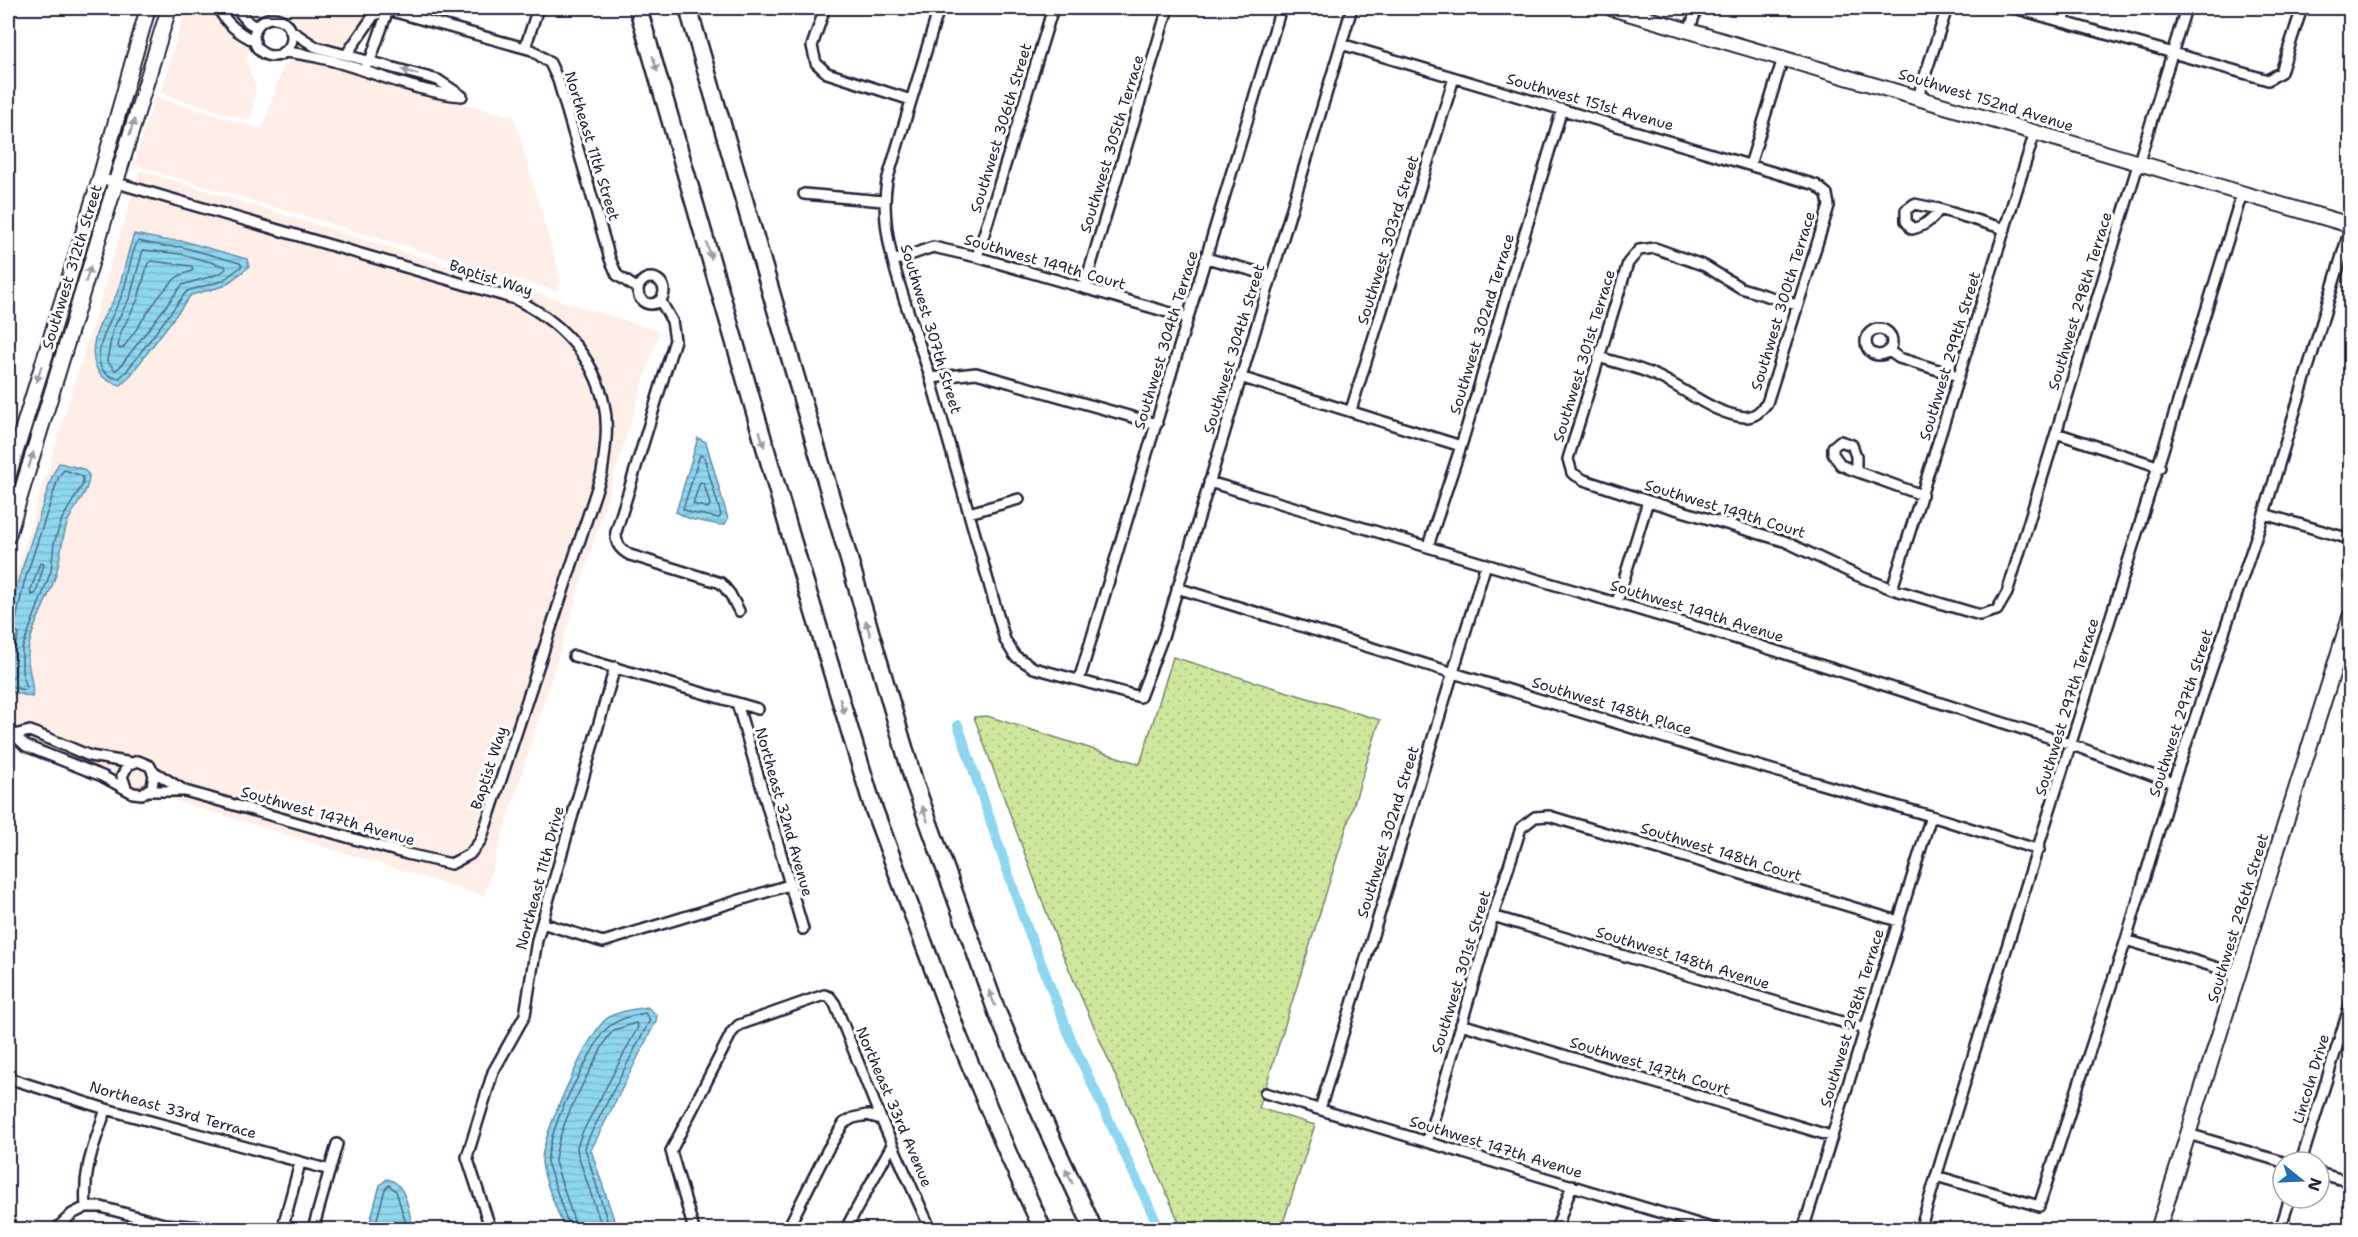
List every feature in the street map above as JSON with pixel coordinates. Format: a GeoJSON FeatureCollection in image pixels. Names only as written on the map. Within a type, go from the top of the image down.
{"type":"FeatureCollection","features":[{"type":"Feature","properties":{"kind":"highway"},"geometry":{"type":"LineString","coordinates":[[638,8],[792,540],[873,807],[959,1038],[1043,1230]]}},
{"type":"Feature","properties":{"kind":"highway"},"geometry":{"type":"LineString","coordinates":[[688,8],[914,782],[998,1012],[1048,1131],[1094,1230]]}},
{"type":"Feature","properties":{"kind":"street","name":"Southwest 312th Street"},"geometry":{"type":"LineString","coordinates":[[8,477],[100,178],[148,8]]}},
{"type":"Feature","properties":{"kind":"street","name":"Southwest 312th Street"},"geometry":{"type":"LineString","coordinates":[[8,536],[169,8]]}},
{"type":"Feature","properties":{"kind":"street"},"geometry":{"type":"LineString","coordinates":[[218,8],[230,25],[255,41]]}},
{"type":"Feature","properties":{"kind":"street"},"geometry":{"type":"LineString","coordinates":[[236,8],[249,23],[257,27]]}},
{"type":"Feature","properties":{"kind":"street"},"geometry":{"type":"LineString","coordinates":[[525,48],[538,8]]}},
{"type":"Feature","properties":{"kind":"street"},"geometry":{"type":"LineString","coordinates":[[825,8],[812,46],[816,63],[827,73],[911,100]]}},
{"type":"Feature","properties":{"kind":"street","name":"Southwest 307th Street"},"geometry":{"type":"LineString","coordinates":[[939,8],[883,201],[893,261],[931,378],[1005,640],[1015,656],[1034,668],[1079,680]]}},
{"type":"Feature","properties":{"kind":"street","name":"Southwest 306th Street"},"geometry":{"type":"LineString","coordinates":[[977,257],[1053,8]]}},
{"type":"Feature","properties":{"kind":"street","name":"Southwest 305th Terrace"},"geometry":{"type":"LineString","coordinates":[[1084,288],[1168,8]]}},
{"type":"Feature","properties":{"kind":"street","name":"Southwest 304th Terrace"},"geometry":{"type":"LineString","coordinates":[[1079,680],[1281,8]]}},
{"type":"Feature","properties":{"kind":"street","name":"Southwest 304th Street"},"geometry":{"type":"LineString","coordinates":[[1079,680],[1140,698],[1150,675],[1353,8]]}},
{"type":"Feature","properties":{"kind":"street","name":"Southwest 152nd Avenue"},"geometry":{"type":"LineString","coordinates":[[1611,8],[2139,162],[2350,227]]}},
{"type":"Feature","properties":{"kind":"street"},"geometry":{"type":"LineString","coordinates":[[1689,31],[1696,8]]}},
{"type":"Feature","properties":{"kind":"street"},"geometry":{"type":"LineString","coordinates":[[1918,97],[1947,8]]}},
{"type":"Feature","properties":{"kind":"street"},"geometry":{"type":"LineString","coordinates":[[2014,8],[2268,80],[2281,72],[2302,8]]}},
{"type":"Feature","properties":{"kind":"street"},"geometry":{"type":"LineString","coordinates":[[2063,22],[2068,8]]}},
{"type":"Feature","properties":{"kind":"street","name":"Southwest 298th Terrace"},"geometry":{"type":"LineString","coordinates":[[2002,604],[2187,8]]}},
{"type":"Feature","properties":{"kind":"street"},"geometry":{"type":"LineString","coordinates":[[346,55],[374,15],[388,10]]}},
{"type":"Feature","properties":{"kind":"street"},"geometry":{"type":"LineString","coordinates":[[351,68],[364,66],[370,61],[388,10]]}},
{"type":"Feature","properties":{"kind":"street","name":"Northeast 11th Street"},"geometry":{"type":"LineString","coordinates":[[388,10],[525,48],[543,56],[554,68],[610,260],[617,275],[638,289],[639,297],[646,303],[654,304],[660,300]]}},
{"type":"Feature","properties":{"kind":"street"},"geometry":{"type":"LineString","coordinates":[[283,52],[313,56],[425,89],[462,96],[438,80],[311,45],[290,30],[284,22],[275,18],[265,20],[257,27],[255,41],[258,48],[265,54],[274,56],[283,52],[290,44],[290,30]]}},
{"type":"Feature","properties":{"kind":"street"},"geometry":{"type":"LineString","coordinates":[[366,24],[375,25],[379,34]]}},
{"type":"Feature","properties":{"kind":"street","name":"Southwest 151st Avenue"},"geometry":{"type":"LineString","coordinates":[[1341,44],[1816,185],[1827,194]]}},
{"type":"Feature","properties":{"kind":"street"},"geometry":{"type":"LineString","coordinates":[[1750,165],[1783,58]]}},
{"type":"Feature","properties":{"kind":"street","name":"Southwest 303rd Street"},"geometry":{"type":"LineString","coordinates":[[1351,410],[1454,78]]}},
{"type":"Feature","properties":{"kind":"street","name":"Southwest 302nd Terrace"},"geometry":{"type":"LineString","coordinates":[[1428,546],[1461,446],[1562,109]]}},
{"type":"Feature","properties":{"kind":"street","name":"Southwest 299th Street"},"geometry":{"type":"LineString","coordinates":[[1892,589],[2035,132]]}},
{"type":"Feature","properties":{"kind":"street","name":"Baptist Way"},"geometry":{"type":"LineString","coordinates":[[100,178],[516,299],[538,310],[556,324],[595,373],[604,405],[606,424],[602,473],[481,840],[463,859]]}},
{"type":"Feature","properties":{"kind":"street","name":"Southwest 297th Terrace"},"geometry":{"type":"LineString","coordinates":[[1920,1230],[2070,744],[2160,467],[2242,193]]}},
{"type":"Feature","properties":{"kind":"street"},"geometry":{"type":"LineString","coordinates":[[804,194],[883,201]]}},
{"type":"Feature","properties":{"kind":"street","name":"Southwest 300th Terrace"},"geometry":{"type":"LineString","coordinates":[[1599,357],[1660,377],[1725,411],[1746,417],[1757,414],[1767,403],[1829,206],[1827,194]]}},
{"type":"Feature","properties":{"kind":"street"},"geometry":{"type":"LineString","coordinates":[[1939,209],[2005,229]]}},
{"type":"Feature","properties":{"kind":"street","name":"Southwest 297th Street"},"geometry":{"type":"LineString","coordinates":[[1936,1176],[2039,1206],[2126,940],[2173,783],[2264,513],[2350,227]]}},
{"type":"Feature","properties":{"kind":"street","name":"Southwest 149th Court"},"geometry":{"type":"LineString","coordinates":[[893,261],[933,247],[977,257],[1188,318]]}},
{"type":"Feature","properties":{"kind":"street","name":"Southwest 301st Terrace"},"geometry":{"type":"LineString","coordinates":[[1572,473],[1568,459],[1628,263],[1639,250],[1655,248],[1705,266],[1741,288],[1797,305]]}},
{"type":"Feature","properties":{"kind":"street"},"geometry":{"type":"LineString","coordinates":[[1206,258],[1272,276]]}},
{"type":"Feature","properties":{"kind":"street"},"geometry":{"type":"LineString","coordinates":[[638,289],[646,279],[658,280],[664,291],[660,300],[672,321],[675,340],[616,532],[617,543],[624,552],[630,555],[721,583],[739,611]]}},
{"type":"Feature","properties":{"kind":"street"},"geometry":{"type":"LineString","coordinates":[[1889,351],[1899,358],[1958,376]]}},
{"type":"Feature","properties":{"kind":"street"},"geometry":{"type":"LineString","coordinates":[[931,378],[976,373],[1156,424]]}},
{"type":"Feature","properties":{"kind":"street"},"geometry":{"type":"LineString","coordinates":[[1240,377],[1461,446]]}},
{"type":"Feature","properties":{"kind":"street"},"geometry":{"type":"LineString","coordinates":[[2056,433],[2160,467]]}},
{"type":"Feature","properties":{"kind":"street"},"geometry":{"type":"LineString","coordinates":[[1856,471],[1922,495]]}},
{"type":"Feature","properties":{"kind":"street","name":"Southwest 149th Court"},"geometry":{"type":"LineString","coordinates":[[1572,473],[1584,480],[1648,501],[1784,541],[1856,575],[1892,589],[1980,615],[1991,613],[2002,604]]}},
{"type":"Feature","properties":{"kind":"street","name":"Southwest 149th Avenue"},"geometry":{"type":"LineString","coordinates":[[1209,482],[1617,602],[2070,744],[2173,783]]}},
{"type":"Feature","properties":{"kind":"street"},"geometry":{"type":"LineString","coordinates":[[969,513],[1019,499]]}},
{"type":"Feature","properties":{"kind":"street"},"geometry":{"type":"LineString","coordinates":[[1617,602],[1648,501]]}},
{"type":"Feature","properties":{"kind":"street"},"geometry":{"type":"LineString","coordinates":[[2264,513],[2350,539]]}},
{"type":"Feature","properties":{"kind":"street","name":"Southwest 302nd Street"},"geometry":{"type":"LineString","coordinates":[[1320,1109],[1451,671],[1486,564]]}},
{"type":"Feature","properties":{"kind":"street","name":"Southwest 148th Place"},"geometry":{"type":"LineString","coordinates":[[1177,588],[2039,850]]}},
{"type":"Feature","properties":{"kind":"street","name":"Southwest 296th Street"},"geometry":{"type":"LineString","coordinates":[[2158,1230],[2350,617]]}},
{"type":"Feature","properties":{"kind":"street","name":"Northeast 32nd Avenue"},"geometry":{"type":"LineString","coordinates":[[574,656],[758,709]]}},
{"type":"Feature","properties":{"kind":"street","name":"Northeast 11th Drive"},"geometry":{"type":"LineString","coordinates":[[491,1230],[467,1157],[493,1072],[525,1015],[537,940],[615,668]]}},
{"type":"Feature","properties":{"kind":"street","name":"Northeast 32nd Avenue"},"geometry":{"type":"LineString","coordinates":[[736,703],[803,929]]}},
{"type":"Feature","properties":{"kind":"street"},"geometry":{"type":"LineString","coordinates":[[30,731],[90,756],[132,763],[142,762],[153,771],[154,783],[148,791],[137,794],[45,752],[26,746],[11,734],[30,731]]}},
{"type":"Feature","properties":{"kind":"street"},"geometry":{"type":"LineString","coordinates":[[126,788],[122,776],[132,763]]}},
{"type":"Feature","properties":{"kind":"street","name":"Southwest 147th Avenue"},"geometry":{"type":"LineString","coordinates":[[153,771],[185,791]]}},
{"type":"Feature","properties":{"kind":"street","name":"Southwest 147th Avenue"},"geometry":{"type":"LineString","coordinates":[[148,791],[185,791],[424,859],[451,864],[463,859]]}},
{"type":"Feature","properties":{"kind":"street","name":"Southwest 148th Court"},"geometry":{"type":"LineString","coordinates":[[1535,817],[1549,816],[1898,921]]}},
{"type":"Feature","properties":{"kind":"street","name":"Southwest 298th Terrace"},"geometry":{"type":"LineString","coordinates":[[1803,1230],[1931,816]]}},
{"type":"Feature","properties":{"kind":"street","name":"Southwest 301st Street"},"geometry":{"type":"LineString","coordinates":[[1427,1142],[1521,828],[1535,817]]}},
{"type":"Feature","properties":{"kind":"street"},"geometry":{"type":"LineString","coordinates":[[542,924],[603,942],[789,885]]}},
{"type":"Feature","properties":{"kind":"street","name":"Southwest 148th Avenue"},"geometry":{"type":"LineString","coordinates":[[1493,916],[1865,1029]]}},
{"type":"Feature","properties":{"kind":"street"},"geometry":{"type":"LineString","coordinates":[[2126,940],[2238,974]]}},
{"type":"Feature","properties":{"kind":"street","name":"Northeast 33rd Avenue"},"geometry":{"type":"LineString","coordinates":[[693,1230],[671,1151],[732,1032],[739,1025],[824,996],[830,997],[835,1004],[892,1145],[931,1230]]}},
{"type":"Feature","properties":{"kind":"street","name":"Lincoln Drive"},"geometry":{"type":"LineString","coordinates":[[2305,1150],[2350,1005]]}},
{"type":"Feature","properties":{"kind":"street","name":"Southwest 147th Court"},"geometry":{"type":"LineString","coordinates":[[1461,1024],[1831,1136]]}},
{"type":"Feature","properties":{"kind":"street","name":"Northeast 33rd Terrace"},"geometry":{"type":"LineString","coordinates":[[8,1078],[106,1109],[330,1170]]}},
{"type":"Feature","properties":{"kind":"street","name":"Southwest 147th Avenue"},"geometry":{"type":"LineString","coordinates":[[1265,1092],[1718,1230]]}},
{"type":"Feature","properties":{"kind":"street"},"geometry":{"type":"LineString","coordinates":[[86,1207],[84,1182],[87,1166],[106,1109]]}},
{"type":"Feature","properties":{"kind":"street"},"geometry":{"type":"LineString","coordinates":[[787,1230],[844,1123],[852,1118],[867,1115],[881,1119]]}},
{"type":"Feature","properties":{"kind":"street"},"geometry":{"type":"LineString","coordinates":[[2188,1134],[2271,1158]]}},
{"type":"Feature","properties":{"kind":"street"},"geometry":{"type":"LineString","coordinates":[[310,1230],[313,1229],[337,1144]]}},
{"type":"Feature","properties":{"kind":"street"},"geometry":{"type":"LineString","coordinates":[[845,1230],[892,1145]]}},
{"type":"Feature","properties":{"kind":"street"},"geometry":{"type":"LineString","coordinates":[[282,1230],[300,1162]]}},
{"type":"Feature","properties":{"kind":"street"},"geometry":{"type":"LineString","coordinates":[[2331,1176],[2350,1182]]}},
{"type":"Feature","properties":{"kind":"street"},"geometry":{"type":"LineString","coordinates":[[1556,1230],[1572,1185]]}},
{"type":"Feature","properties":{"kind":"street"},"geometry":{"type":"LineString","coordinates":[[55,1230],[72,1214],[86,1207],[101,1207],[180,1227],[244,1230]]}},
{"type":"Feature","properties":{"kind":"street"},"geometry":{"type":"LineString","coordinates":[[2280,1230],[2286,1210]]}},
{"type":"Feature","properties":{"kind":"shaded area"},"geometry":{"type":"Polygon","coordinates":[[[186,8],[263,8],[246,59],[256,88],[251,121],[160,94],[186,8]]]}},
{"type":"Feature","properties":{"kind":"shaded area"},"geometry":{"type":"Polygon","coordinates":[[[267,8],[374,8],[341,47],[327,46],[310,40],[302,33],[294,19],[265,14],[267,8]]]}},
{"type":"Feature","properties":{"kind":"shaded area"},"geometry":{"type":"Polygon","coordinates":[[[305,59],[378,82],[514,117],[561,280],[556,291],[133,165],[155,97],[262,129],[283,66],[294,60],[305,59]]]}},
{"type":"Feature","properties":{"kind":"shaded area"},"geometry":{"type":"Polygon","coordinates":[[[140,170],[659,331],[484,896],[8,749],[8,599],[140,170]]]}},
{"type":"Feature","properties":{"kind":"green space"},"geometry":{"type":"Polygon","coordinates":[[[1173,657],[1380,720],[1259,1108],[1315,1125],[1281,1229],[1182,1229],[1059,946],[974,717],[987,716],[1140,764],[1173,657]]]}},
{"type":"Feature","properties":{"kind":"water"},"geometry":{"type":"Polygon","coordinates":[[[134,234],[163,240],[183,241],[247,259],[249,267],[224,286],[191,295],[121,385],[110,382],[102,376],[94,361],[93,351],[101,322],[117,293],[134,234]]]}},
{"type":"Feature","properties":{"kind":"water"},"geometry":{"type":"Polygon","coordinates":[[[698,438],[706,442],[728,519],[725,524],[690,519],[676,512],[698,438]]]}},
{"type":"Feature","properties":{"kind":"water"},"geometry":{"type":"Polygon","coordinates":[[[59,463],[83,469],[89,475],[84,494],[67,524],[56,574],[30,642],[28,664],[32,697],[8,691],[8,632],[18,581],[53,474],[59,463]]]}},
{"type":"Feature","properties":{"kind":"water"},"geometry":{"type":"Polygon","coordinates":[[[647,1007],[657,1015],[656,1021],[591,1150],[617,1229],[564,1229],[542,1166],[544,1147],[557,1109],[587,1047],[604,1021],[618,1013],[647,1007]]]}},
{"type":"Feature","properties":{"kind":"water"},"geometry":{"type":"Polygon","coordinates":[[[387,1179],[394,1181],[403,1192],[414,1229],[368,1229],[380,1185],[387,1179]]]}},
{"type":"Feature","properties":{"kind":"waterway"},"geometry":{"type":"LineString","coordinates":[[958,725],[1023,917],[1071,1039],[1160,1230]]}}]}
